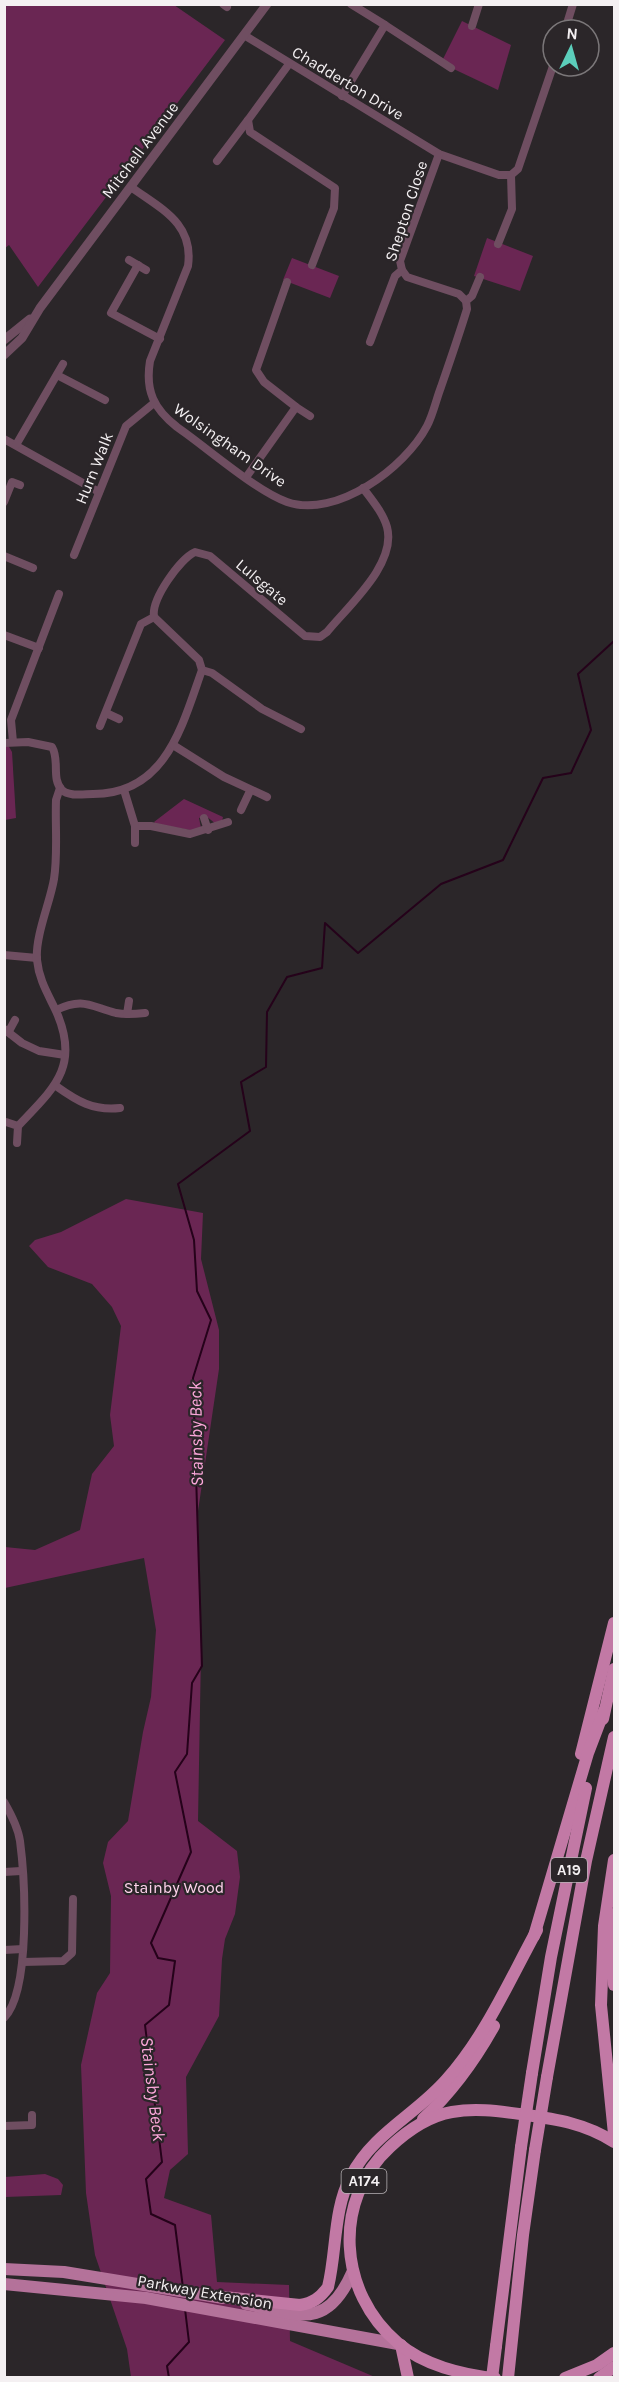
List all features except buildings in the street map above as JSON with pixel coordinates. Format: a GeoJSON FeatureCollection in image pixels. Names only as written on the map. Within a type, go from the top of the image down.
{"type":"FeatureCollection","features":[{"type":"Feature","properties":{"kind":"highway"},"geometry":{"type":"LineString","coordinates":[[559,1851],[563,1822],[615,1623]]}},
{"type":"Feature","properties":{"kind":"highway","name":"A19"},"geometry":{"type":"LineString","coordinates":[[494,2378],[520,2147],[551,1957],[615,1669]]}},
{"type":"Feature","properties":{"kind":"highway"},"geometry":{"type":"LineString","coordinates":[[414,2128],[449,2095],[476,2058],[505,2007],[537,1930],[588,1753],[604,1711]]}},
{"type":"Feature","properties":{"kind":"highway","name":"A19"},"geometry":{"type":"LineString","coordinates":[[508,2378],[535,2150],[547,2077],[586,1861],[615,1737]]}},
{"type":"Feature","properties":{"kind":"highway"},"geometry":{"type":"LineString","coordinates":[[615,1860],[604,1926],[601,2005],[615,2134]]}},
{"type":"Feature","properties":{"kind":"highway"},"geometry":{"type":"LineString","coordinates":[[615,1914],[615,1986]]}},
{"type":"Feature","properties":{"kind":"highway"},"geometry":{"type":"LineString","coordinates":[[211,2296],[300,2306],[310,2304],[321,2296],[328,2287],[338,2213],[351,2176],[377,2139],[446,2080],[468,2054],[491,2017],[537,1930]]}},
{"type":"Feature","properties":{"kind":"highway","name":"A174"},"geometry":{"type":"LineString","coordinates":[[494,2378],[445,2368],[400,2344],[368,2307],[353,2271],[349,2253],[349,2226],[354,2202],[366,2176],[379,2157],[414,2128],[450,2112],[474,2109],[575,2122],[615,2142]]}},
{"type":"Feature","properties":{"kind":"highway"},"geometry":{"type":"LineString","coordinates":[[400,2344],[408,2378]]}},
{"type":"Feature","properties":{"kind":"highway"},"geometry":{"type":"LineString","coordinates":[[566,2378],[597,2365],[615,2353]]}},
{"type":"Feature","properties":{"kind":"highway"},"geometry":{"type":"LineString","coordinates":[[599,2378],[615,2367]]}},
{"type":"Feature","properties":{"kind":"main road","name":"Parkway Extension"},"geometry":{"type":"LineString","coordinates":[[4,2268],[64,2272],[146,2284],[304,2315],[317,2314],[334,2305],[353,2271]]}},
{"type":"Feature","properties":{"kind":"main road","name":"Parkway Extension"},"geometry":{"type":"LineString","coordinates":[[4,2284],[146,2298],[400,2344]]}},
{"type":"Feature","properties":{"kind":"street","name":"Mitchell Avenue"},"geometry":{"type":"LineString","coordinates":[[4,355],[22,338],[36,313],[267,4]]}},
{"type":"Feature","properties":{"kind":"street"},"geometry":{"type":"LineString","coordinates":[[351,4],[451,68]]}},
{"type":"Feature","properties":{"kind":"street"},"geometry":{"type":"LineString","coordinates":[[472,26],[478,4]]}},
{"type":"Feature","properties":{"kind":"street"},"geometry":{"type":"LineString","coordinates":[[342,96],[385,25]]}},
{"type":"Feature","properties":{"kind":"street","name":"Chadderton Drive"},"geometry":{"type":"LineString","coordinates":[[244,35],[439,154],[499,175],[511,175]]}},
{"type":"Feature","properties":{"kind":"street"},"geometry":{"type":"LineString","coordinates":[[217,161],[289,64]]}},
{"type":"Feature","properties":{"kind":"street"},"geometry":{"type":"LineString","coordinates":[[498,244],[512,209],[511,175],[518,169],[549,78]]}},
{"type":"Feature","properties":{"kind":"street"},"geometry":{"type":"LineString","coordinates":[[248,120],[250,132],[335,188],[334,208],[312,265]]}},
{"type":"Feature","properties":{"kind":"street","name":"Shepton Close"},"geometry":{"type":"LineString","coordinates":[[370,342],[395,276],[402,270],[400,261],[439,154]]}},
{"type":"Feature","properties":{"kind":"street","name":"Wolsingham Drive"},"geometry":{"type":"LineString","coordinates":[[131,187],[174,218],[186,234],[190,251],[188,266],[148,376],[154,403],[164,416],[268,492],[305,506],[318,506],[344,498],[363,488],[401,459],[417,443],[428,424],[467,309],[466,301],[472,296],[480,277]]}},
{"type":"Feature","properties":{"kind":"street"},"geometry":{"type":"LineString","coordinates":[[129,260],[146,270]]}},
{"type":"Feature","properties":{"kind":"street"},"geometry":{"type":"LineString","coordinates":[[138,265],[111,314],[160,339]]}},
{"type":"Feature","properties":{"kind":"street"},"geometry":{"type":"LineString","coordinates":[[402,270],[407,276],[459,294],[466,301]]}},
{"type":"Feature","properties":{"kind":"street"},"geometry":{"type":"LineString","coordinates":[[287,282],[256,370],[264,382],[310,416]]}},
{"type":"Feature","properties":{"kind":"street","name":"Mitchell Avenue"},"geometry":{"type":"LineString","coordinates":[[4,340],[36,313]]}},
{"type":"Feature","properties":{"kind":"street"},"geometry":{"type":"LineString","coordinates":[[16,445],[63,364]]}},
{"type":"Feature","properties":{"kind":"street"},"geometry":{"type":"LineString","coordinates":[[57,375],[105,400]]}},
{"type":"Feature","properties":{"kind":"street","name":"Hurn Walk"},"geometry":{"type":"LineString","coordinates":[[74,555],[126,426],[154,403]]}},
{"type":"Feature","properties":{"kind":"street"},"geometry":{"type":"LineString","coordinates":[[246,476],[296,407]]}},
{"type":"Feature","properties":{"kind":"street"},"geometry":{"type":"LineString","coordinates":[[4,439],[99,492]]}},
{"type":"Feature","properties":{"kind":"street"},"geometry":{"type":"LineString","coordinates":[[4,502],[12,482],[20,485]]}},
{"type":"Feature","properties":{"kind":"street","name":"Lulsgate"},"geometry":{"type":"LineString","coordinates":[[100,726],[141,624],[154,616],[155,601],[187,556],[203,552],[305,636],[320,637],[327,632],[374,575],[387,552],[387,529],[381,514],[363,488]]}},
{"type":"Feature","properties":{"kind":"street"},"geometry":{"type":"LineString","coordinates":[[4,556],[33,567]]}},
{"type":"Feature","properties":{"kind":"street"},"geometry":{"type":"LineString","coordinates":[[59,594],[11,720],[9,743],[52,747],[56,754],[56,778],[60,789],[67,794],[108,794],[124,790],[147,778],[164,762],[173,746],[202,670],[199,660],[154,616]]}},
{"type":"Feature","properties":{"kind":"street"},"geometry":{"type":"LineString","coordinates":[[4,635],[39,648]]}},
{"type":"Feature","properties":{"kind":"street"},"geometry":{"type":"LineString","coordinates":[[202,670],[212,673],[262,709],[302,729]]}},
{"type":"Feature","properties":{"kind":"street"},"geometry":{"type":"LineString","coordinates":[[106,713],[118,719]]}},
{"type":"Feature","properties":{"kind":"street"},"geometry":{"type":"LineString","coordinates":[[291,723],[295,713]]}},
{"type":"Feature","properties":{"kind":"street"},"geometry":{"type":"LineString","coordinates":[[173,746],[250,790],[267,797]]}},
{"type":"Feature","properties":{"kind":"street"},"geometry":{"type":"LineString","coordinates":[[17,1143],[18,1126],[56,1086],[65,1054],[65,1036],[56,1010],[45,993],[37,958],[55,877],[56,800],[60,789]]}},
{"type":"Feature","properties":{"kind":"street"},"geometry":{"type":"LineString","coordinates":[[124,790],[135,826],[135,843]]}},
{"type":"Feature","properties":{"kind":"street"},"geometry":{"type":"LineString","coordinates":[[242,810],[250,790]]}},
{"type":"Feature","properties":{"kind":"street"},"geometry":{"type":"LineString","coordinates":[[204,818],[208,830]]}},
{"type":"Feature","properties":{"kind":"street"},"geometry":{"type":"LineString","coordinates":[[135,826],[151,826],[190,834],[228,822]]}},
{"type":"Feature","properties":{"kind":"street"},"geometry":{"type":"LineString","coordinates":[[4,955],[37,958]]}},
{"type":"Feature","properties":{"kind":"street"},"geometry":{"type":"LineString","coordinates":[[128,1014],[129,1001]]}},
{"type":"Feature","properties":{"kind":"street"},"geometry":{"type":"LineString","coordinates":[[56,1010],[71,1002],[90,1003],[128,1014],[145,1013]]}},
{"type":"Feature","properties":{"kind":"street"},"geometry":{"type":"LineString","coordinates":[[15,1020],[7,1030],[22,1043],[39,1051],[65,1054]]}},
{"type":"Feature","properties":{"kind":"street"},"geometry":{"type":"LineString","coordinates":[[56,1086],[81,1104],[102,1110],[120,1108]]}},
{"type":"Feature","properties":{"kind":"street"},"geometry":{"type":"LineString","coordinates":[[6,1122],[18,1126]]}},
{"type":"Feature","properties":{"kind":"street"},"geometry":{"type":"LineString","coordinates":[[4,1802],[20,1840],[23,1949],[23,1962],[15,1999],[4,2018]]}},
{"type":"Feature","properties":{"kind":"street"},"geometry":{"type":"LineString","coordinates":[[4,1872],[21,1872]]}},
{"type":"Feature","properties":{"kind":"street"},"geometry":{"type":"LineString","coordinates":[[23,1962],[63,1961],[72,1953],[73,1899]]}},
{"type":"Feature","properties":{"kind":"street"},"geometry":{"type":"LineString","coordinates":[[4,1950],[23,1949]]}},
{"type":"Feature","properties":{"kind":"street"},"geometry":{"type":"LineString","coordinates":[[4,2126],[32,2126],[32,2115]]}},
{"type":"Feature","properties":{"kind":"green space"},"geometry":{"type":"Polygon","coordinates":[[[5,4],[174,5],[225,40],[38,287],[9,245],[5,248],[5,4]]]}},
{"type":"Feature","properties":{"kind":"green space"},"geometry":{"type":"Polygon","coordinates":[[[462,21],[511,45],[498,90],[441,63],[462,21]]]}},
{"type":"Feature","properties":{"kind":"green space"},"geometry":{"type":"Polygon","coordinates":[[[487,238],[533,256],[520,291],[474,276],[487,238]]]}},
{"type":"Feature","properties":{"kind":"green space"},"geometry":{"type":"Polygon","coordinates":[[[292,258],[339,276],[330,298],[283,280],[292,258]]]}},
{"type":"Feature","properties":{"kind":"green space"},"geometry":{"type":"Polygon","coordinates":[[[4,738],[12,752],[16,818],[5,820],[4,738]]]}},
{"type":"Feature","properties":{"kind":"green space"},"geometry":{"type":"Polygon","coordinates":[[[184,799],[223,817],[222,821],[216,824],[206,816],[199,818],[201,828],[195,831],[154,822],[184,799]]]}},
{"type":"Feature","properties":{"kind":"green space","name":"Stainby Wood"},"geometry":{"type":"Polygon","coordinates":[[[126,1199],[203,1213],[201,1259],[219,1330],[219,1369],[198,1511],[201,1653],[198,1821],[237,1851],[240,1877],[235,1914],[225,1939],[219,2016],[186,2077],[188,2154],[170,2170],[164,2198],[211,2215],[217,2282],[289,2285],[290,2341],[375,2377],[131,2377],[127,2349],[95,2255],[86,2193],[81,2065],[97,1993],[110,1973],[111,1896],[103,1863],[108,1842],[128,1821],[151,1697],[156,1630],[144,1558],[5,1588],[5,1547],[35,1550],[80,1530],[92,1474],[114,1446],[110,1415],[121,1326],[112,1307],[92,1284],[48,1267],[29,1246],[35,1240],[61,1232],[126,1199]]]}},
{"type":"Feature","properties":{"kind":"green space"},"geometry":{"type":"Polygon","coordinates":[[[45,2174],[58,2179],[63,2185],[61,2195],[5,2197],[5,2177],[45,2174]]]}},
{"type":"Feature","properties":{"kind":"waterway","name":"Stainsby Beck"},"geometry":{"type":"LineString","coordinates":[[183,2288],[175,2225],[151,2214],[146,2179],[162,2162],[145,2025],[169,2005],[175,1961],[158,1958],[151,1943],[191,1852],[175,1772],[187,1754],[192,1683],[202,1666],[193,1378],[211,1320],[197,1291],[194,1240],[178,1184],[250,1131],[241,1082],[266,1067],[267,1012],[287,977],[322,968],[325,923],[358,953],[441,884],[503,860],[543,778],[571,773],[591,730],[578,674],[614,641]]}},
{"type":"Feature","properties":{"kind":"waterway","name":"Stainsby Beck"},"geometry":{"type":"LineString","coordinates":[[169,2378],[167,2366],[189,2342],[185,2309]]}}]}
